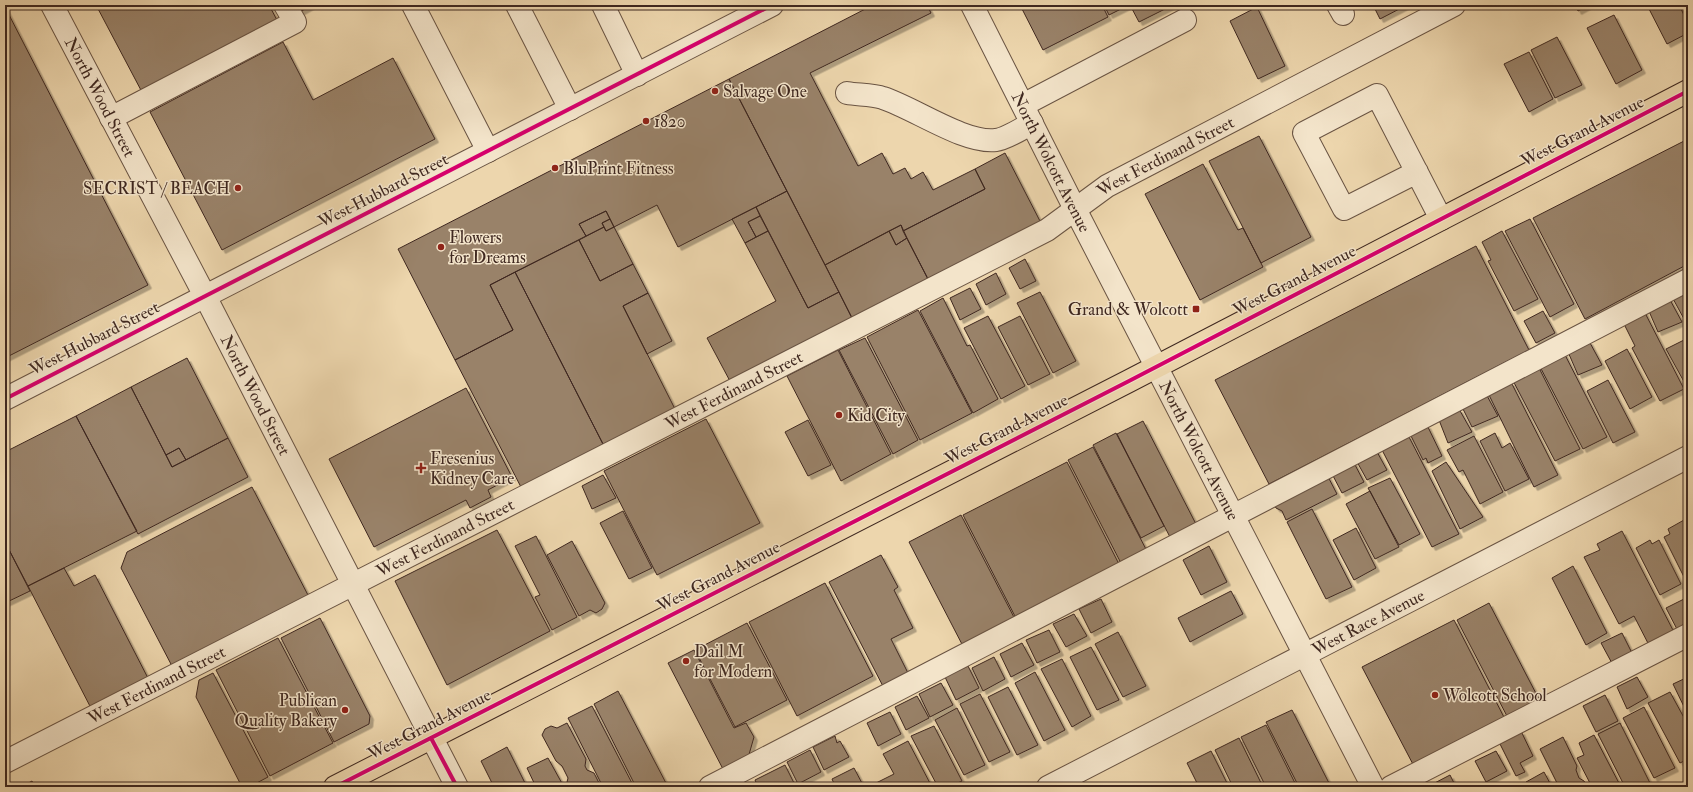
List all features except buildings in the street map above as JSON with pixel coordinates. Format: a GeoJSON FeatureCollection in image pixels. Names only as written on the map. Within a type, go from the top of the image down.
{"type":"FeatureCollection","features":[{"type":"Feature","properties":{"kind":"main road","name":"West Grand Avenue"},"geometry":{"type":"LineString","coordinates":[[335,787],[1688,91]]}},
{"type":"Feature","properties":{"kind":"street","name":"North Wood Street"},"geometry":{"type":"LineString","coordinates":[[52,5],[205,296],[457,787]]}},
{"type":"Feature","properties":{"kind":"street"},"geometry":{"type":"LineString","coordinates":[[111,118],[295,22],[285,5]]}},
{"type":"Feature","properties":{"kind":"street"},"geometry":{"type":"LineString","coordinates":[[413,5],[488,151]]}},
{"type":"Feature","properties":{"kind":"street"},"geometry":{"type":"LineString","coordinates":[[517,5],[570,109]]}},
{"type":"Feature","properties":{"kind":"street"},"geometry":{"type":"LineString","coordinates":[[603,5],[637,75]]}},
{"type":"Feature","properties":{"kind":"street","name":"West Hubbard Street"},"geometry":{"type":"LineString","coordinates":[[5,399],[772,5]]}},
{"type":"Feature","properties":{"kind":"street","name":"North Wolcott Avenue"},"geometry":{"type":"LineString","coordinates":[[972,5],[1075,209],[1373,787]]}},
{"type":"Feature","properties":{"kind":"street","name":"West Ferdinand Street"},"geometry":{"type":"LineString","coordinates":[[5,762],[1047,230],[1108,186],[1454,5]]}},
{"type":"Feature","properties":{"kind":"street"},"geometry":{"type":"LineString","coordinates":[[847,93],[882,97],[907,107],[949,128],[979,139],[997,140],[1028,114],[1185,20]]}},
{"type":"Feature","properties":{"kind":"street"},"geometry":{"type":"LineString","coordinates":[[1417,172],[1344,209],[1304,133],[1377,95],[1417,172],[1441,219]]}},
{"type":"Feature","properties":{"kind":"street"},"geometry":{"type":"LineString","coordinates":[[710,787],[1688,280]]}},
{"type":"Feature","properties":{"kind":"street","name":"West Race Avenue"},"geometry":{"type":"LineString","coordinates":[[1048,787],[1688,457]]}},
{"type":"Feature","properties":{"kind":"street"},"geometry":{"type":"LineString","coordinates":[[1391,787],[1688,635]]}},
{"type":"Feature","properties":{"kind":"cycle path"},"geometry":{"type":"LineString","coordinates":[[5,399],[772,5]]}},
{"type":"Feature","properties":{"kind":"cycle path"},"geometry":{"type":"LineString","coordinates":[[335,787],[1129,381],[1688,91]]}},
{"type":"Feature","properties":{"kind":"cycle path"},"geometry":{"type":"LineString","coordinates":[[431,738],[457,787]]}},
{"type":"Feature","properties":{"kind":"place","name":"Salvage One"},"geometry":{"type":"Point","coordinates":[715,91]}},
{"type":"Feature","properties":{"kind":"place","name":"1820"},"geometry":{"type":"Point","coordinates":[646,121]}},
{"type":"Feature","properties":{"kind":"place","name":"BluPrint Fitness"},"geometry":{"type":"Point","coordinates":[555,168]}},
{"type":"Feature","properties":{"kind":"place","name":"SECRIST / BEACH"},"geometry":{"type":"Point","coordinates":[238,188]}},
{"type":"Feature","properties":{"kind":"place","name":"Flowers for Dreams"},"geometry":{"type":"Point","coordinates":[441,247]}},
{"type":"Feature","properties":{"kind":"place","name":"Grand & Wolcott"},"geometry":{"type":"Point","coordinates":[1196,309]}},
{"type":"Feature","properties":{"kind":"place","name":"Kid City"},"geometry":{"type":"Point","coordinates":[839,415]}},
{"type":"Feature","properties":{"kind":"place","name":"Fresenius Kidney Care"},"geometry":{"type":"Point","coordinates":[421,468]}},
{"type":"Feature","properties":{"kind":"place","name":"Dail M for Modern"},"geometry":{"type":"Point","coordinates":[686,661]}},
{"type":"Feature","properties":{"kind":"place","name":"Wolcott School"},"geometry":{"type":"Point","coordinates":[1435,695]}},
{"type":"Feature","properties":{"kind":"place","name":"Publican Quality Bakery"},"geometry":{"type":"Point","coordinates":[345,710]}}]}
